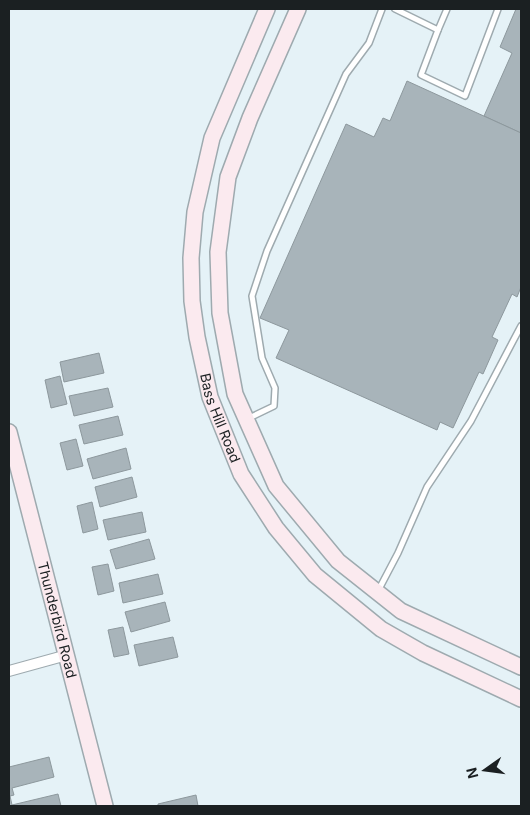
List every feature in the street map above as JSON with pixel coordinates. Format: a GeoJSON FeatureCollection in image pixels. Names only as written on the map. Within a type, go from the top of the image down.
{"type":"FeatureCollection","features":[{"type":"Feature","properties":{"kind":"main road","name":"Bass Hill Road"},"geometry":{"type":"LineString","coordinates":[[267,9],[212,138],[195,212],[191,258],[192,301],[197,337],[210,398],[241,474],[276,528],[315,575],[381,630],[423,653],[521,699]]}},
{"type":"Feature","properties":{"kind":"main road","name":"Bass Hill Road"},"geometry":{"type":"LineString","coordinates":[[298,9],[250,118],[228,177],[218,252],[220,313],[235,394],[276,486],[338,561],[401,611],[521,667]]}},
{"type":"Feature","properties":{"kind":"main road","name":"Thunderbird Road"},"geometry":{"type":"LineString","coordinates":[[9,432],[105,806]]}},
{"type":"Feature","properties":{"kind":"street"},"geometry":{"type":"LineString","coordinates":[[9,671],[67,656]]}},
{"type":"Feature","properties":{"kind":"lane"},"geometry":{"type":"LineString","coordinates":[[246,419],[274,406],[276,388],[262,358],[252,296],[264,260],[346,74],[368,43],[382,9]]}},
{"type":"Feature","properties":{"kind":"lane"},"geometry":{"type":"LineString","coordinates":[[395,9],[438,30]]}},
{"type":"Feature","properties":{"kind":"lane"},"geometry":{"type":"LineString","coordinates":[[447,9],[421,75],[465,96],[498,9]]}},
{"type":"Feature","properties":{"kind":"lane"},"geometry":{"type":"LineString","coordinates":[[377,592],[398,553],[427,487],[471,421],[521,326]]}},
{"type":"Feature","properties":{"kind":"building"},"geometry":{"type":"Polygon","coordinates":[[[516,9],[521,9],[521,133],[484,116],[512,53],[500,47],[516,9]]]}},
{"type":"Feature","properties":{"kind":"building"},"geometry":{"type":"Polygon","coordinates":[[[407,81],[521,133],[521,287],[517,297],[512,294],[492,337],[498,340],[483,374],[479,372],[453,428],[440,422],[437,430],[276,358],[289,330],[260,318],[346,124],[374,137],[383,118],[390,121],[407,81]]]}},
{"type":"Feature","properties":{"kind":"building"},"geometry":{"type":"Polygon","coordinates":[[[99,353],[104,373],[64,382],[60,362],[99,353]]]}},
{"type":"Feature","properties":{"kind":"building"},"geometry":{"type":"Polygon","coordinates":[[[60,376],[67,404],[51,408],[45,380],[60,376]]]}},
{"type":"Feature","properties":{"kind":"building"},"geometry":{"type":"Polygon","coordinates":[[[108,388],[113,407],[74,416],[69,396],[108,388]]]}},
{"type":"Feature","properties":{"kind":"building"},"geometry":{"type":"Polygon","coordinates":[[[118,416],[123,435],[84,444],[79,425],[118,416]]]}},
{"type":"Feature","properties":{"kind":"building"},"geometry":{"type":"Polygon","coordinates":[[[76,439],[83,466],[67,470],[60,443],[76,439]]]}},
{"type":"Feature","properties":{"kind":"building"},"geometry":{"type":"Polygon","coordinates":[[[126,448],[131,469],[93,479],[87,459],[126,448]]]}},
{"type":"Feature","properties":{"kind":"building"},"geometry":{"type":"Polygon","coordinates":[[[132,477],[137,497],[100,507],[95,487],[132,477]]]}},
{"type":"Feature","properties":{"kind":"building"},"geometry":{"type":"Polygon","coordinates":[[[92,502],[98,529],[83,533],[77,506],[92,502]]]}},
{"type":"Feature","properties":{"kind":"building"},"geometry":{"type":"Polygon","coordinates":[[[142,512],[146,532],[108,540],[103,520],[142,512]]]}},
{"type":"Feature","properties":{"kind":"building"},"geometry":{"type":"Polygon","coordinates":[[[149,539],[155,559],[116,569],[110,550],[149,539]]]}},
{"type":"Feature","properties":{"kind":"building"},"geometry":{"type":"Polygon","coordinates":[[[108,564],[114,591],[98,595],[92,567],[108,564]]]}},
{"type":"Feature","properties":{"kind":"building"},"geometry":{"type":"Polygon","coordinates":[[[158,574],[163,594],[123,603],[119,583],[158,574]]]}},
{"type":"Feature","properties":{"kind":"building"},"geometry":{"type":"Polygon","coordinates":[[[165,602],[170,621],[131,632],[125,612],[165,602]]]}},
{"type":"Feature","properties":{"kind":"building"},"geometry":{"type":"Polygon","coordinates":[[[123,627],[129,654],[114,657],[108,630],[123,627]]]}},
{"type":"Feature","properties":{"kind":"building"},"geometry":{"type":"Polygon","coordinates":[[[173,637],[178,657],[139,666],[134,645],[173,637]]]}},
{"type":"Feature","properties":{"kind":"building"},"geometry":{"type":"Polygon","coordinates":[[[49,757],[54,777],[12,788],[14,795],[10,796],[12,805],[58,794],[61,806],[9,806],[9,767],[49,757]]]}},
{"type":"Feature","properties":{"kind":"building"},"geometry":{"type":"Polygon","coordinates":[[[196,795],[198,806],[158,806],[158,804],[196,795]]]}}]}
